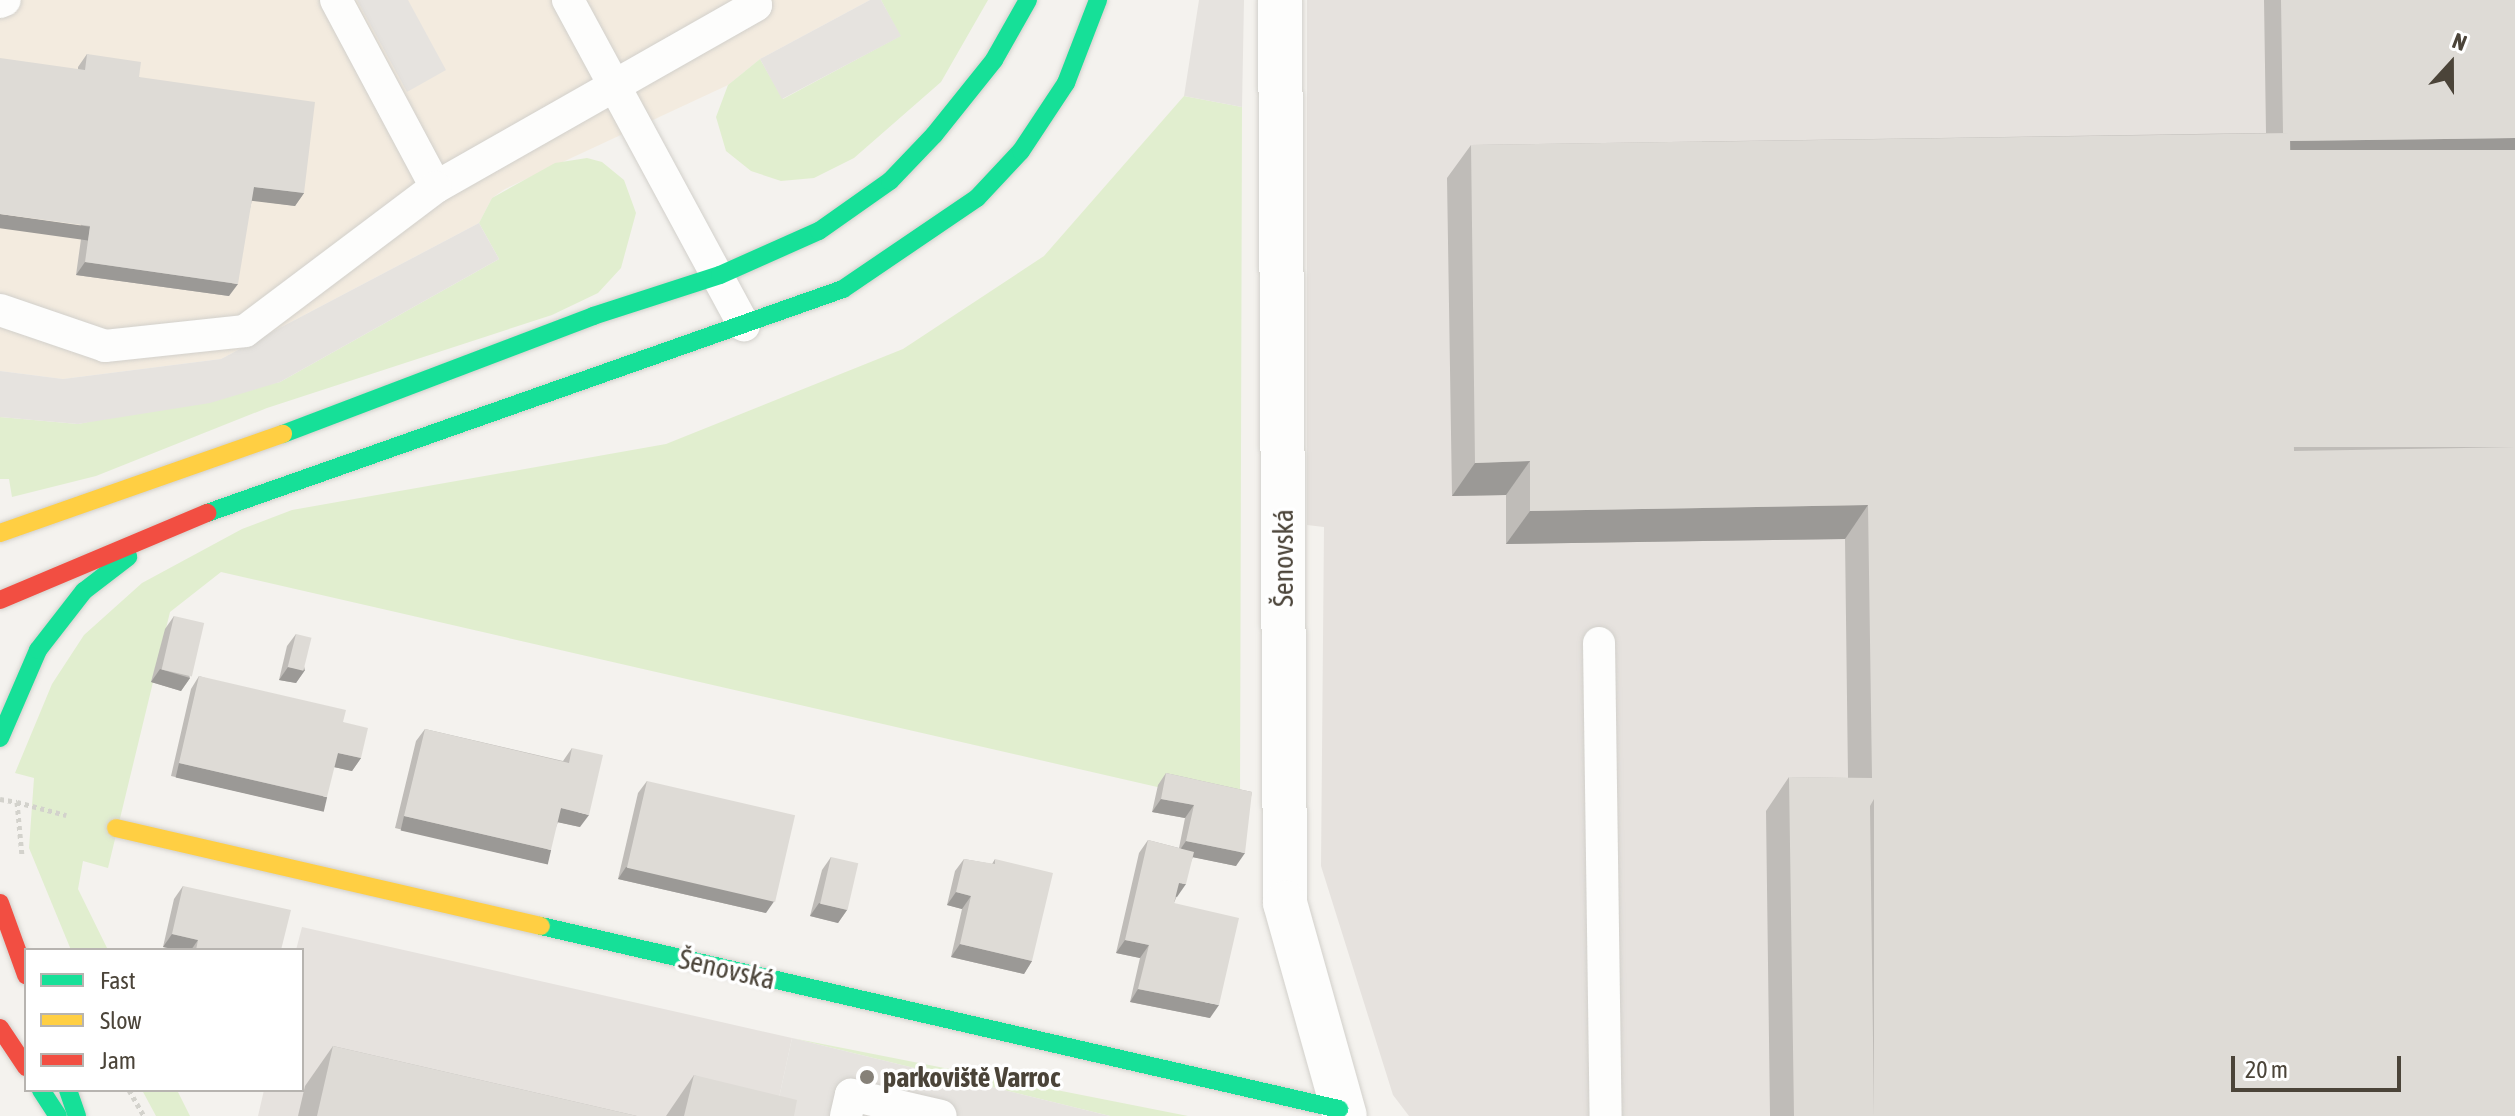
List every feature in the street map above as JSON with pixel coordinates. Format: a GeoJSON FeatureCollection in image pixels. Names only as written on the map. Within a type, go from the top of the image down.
{"type":"FeatureCollection","features":[{"type":"Feature","properties":{"kind":"main road"},"geometry":{"type":"LineString","coordinates":[[0,533],[111,499],[593,316],[720,275],[819,231],[890,181],[962,103],[1028,0]]}},
{"type":"Feature","properties":{"kind":"main road"},"geometry":{"type":"LineString","coordinates":[[0,600],[188,520],[843,289],[906,251],[977,198],[1021,151],[1066,83],[1098,0]]}},
{"type":"Feature","properties":{"kind":"main road"},"geometry":{"type":"LineString","coordinates":[[0,516],[111,499]]}},
{"type":"Feature","properties":{"kind":"main road"},"geometry":{"type":"LineString","coordinates":[[0,738],[38,650],[61,617],[108,571],[188,520]]}},
{"type":"Feature","properties":{"kind":"main road","name":"Šenovská"},"geometry":{"type":"LineString","coordinates":[[116,828],[1342,1112]]}},
{"type":"Feature","properties":{"kind":"main road"},"geometry":{"type":"LineString","coordinates":[[0,903],[24,969]]}},
{"type":"Feature","properties":{"kind":"main road"},"geometry":{"type":"LineString","coordinates":[[0,1028],[24,1064]]}},
{"type":"Feature","properties":{"kind":"main road"},"geometry":{"type":"LineString","coordinates":[[42,1092],[58,1116]]}},
{"type":"Feature","properties":{"kind":"main road"},"geometry":{"type":"LineString","coordinates":[[69,1092],[77,1116]]}},
{"type":"Feature","properties":{"kind":"street","name":"Šenovská"},"geometry":{"type":"LineString","coordinates":[[1280,0],[1285,903],[1342,1112]]}},
{"type":"Feature","properties":{"kind":"lane"},"geometry":{"type":"LineString","coordinates":[[336,0],[436,187]]}},
{"type":"Feature","properties":{"kind":"lane"},"geometry":{"type":"LineString","coordinates":[[568,0],[720,275],[744,325]]}},
{"type":"Feature","properties":{"kind":"lane"},"geometry":{"type":"LineString","coordinates":[[0,310],[105,346],[245,331],[436,187],[758,2]]}},
{"type":"Feature","properties":{"kind":"lane"},"geometry":{"type":"LineString","coordinates":[[1599,643],[1606,1116]]}},
{"type":"Feature","properties":{"kind":"lane"},"geometry":{"type":"LineString","coordinates":[[846,1116],[851,1095],[941,1116]]}},
{"type":"Feature","properties":{"kind":"path"},"geometry":{"type":"LineString","coordinates":[[130,1092],[144,1116]]}},
{"type":"Feature","properties":{"kind":"shaded area"},"geometry":{"type":"Polygon","coordinates":[[[0,0],[870,0],[760,59],[728,85],[505,189],[492,198],[479,223],[221,359],[63,379],[0,371],[0,0]]]}},
{"type":"Feature","properties":{"kind":"shaded area"},"geometry":{"type":"Polygon","coordinates":[[[357,0],[408,0],[446,70],[407,92],[357,0]]]}},
{"type":"Feature","properties":{"kind":"shaded area"},"geometry":{"type":"Polygon","coordinates":[[[870,0],[881,0],[901,36],[782,99],[760,59],[870,0]]]}},
{"type":"Feature","properties":{"kind":"shaded area"},"geometry":{"type":"Polygon","coordinates":[[[1199,0],[1244,0],[1242,107],[1184,96],[1199,0]]]}},
{"type":"Feature","properties":{"kind":"shaded area"},"geometry":{"type":"Polygon","coordinates":[[[1307,0],[2515,0],[2515,1116],[1409,1116],[1393,1095],[1321,866],[1324,527],[1307,525],[1307,0]]]}},
{"type":"Feature","properties":{"kind":"shaded area"},"geometry":{"type":"Polygon","coordinates":[[[479,223],[499,259],[280,382],[210,403],[78,424],[0,417],[0,371],[63,379],[221,359],[479,223]]]}},
{"type":"Feature","properties":{"kind":"shaded area"},"geometry":{"type":"Polygon","coordinates":[[[302,927],[792,1038],[775,1116],[258,1116],[264,1092],[304,1092],[304,948],[297,948],[302,927]]]}},
{"type":"Feature","properties":{"kind":"shaded area","name":"parkoviště Varroc"},"geometry":{"type":"Polygon","coordinates":[[[792,1038],[1110,1116],[775,1116],[792,1038]]]}},
{"type":"Feature","properties":{"kind":"green space"},"geometry":{"type":"Polygon","coordinates":[[[881,0],[988,0],[941,82],[854,158],[814,178],[781,181],[751,171],[726,151],[716,117],[728,85],[760,59],[783,99],[900,36],[881,0]]]}},
{"type":"Feature","properties":{"kind":"green space"},"geometry":{"type":"Polygon","coordinates":[[[1184,96],[1242,107],[1240,806],[221,572],[170,612],[108,868],[83,861],[78,889],[107,948],[70,948],[29,848],[34,778],[15,773],[52,684],[84,635],[142,583],[242,529],[292,510],[666,444],[903,349],[1044,256],[1184,96]]]}},
{"type":"Feature","properties":{"kind":"green space"},"geometry":{"type":"Polygon","coordinates":[[[587,158],[602,162],[624,180],[636,213],[621,268],[598,293],[552,315],[267,408],[96,476],[12,497],[9,479],[0,479],[0,417],[78,424],[280,382],[499,259],[479,223],[492,198],[555,163],[587,158]]]}},
{"type":"Feature","properties":{"kind":"green space"},"geometry":{"type":"Polygon","coordinates":[[[792,1038],[1188,1116],[1110,1116],[792,1038]]]}},
{"type":"Feature","properties":{"kind":"green space"},"geometry":{"type":"Polygon","coordinates":[[[143,1092],[178,1092],[190,1116],[156,1116],[143,1092]]]}},
{"type":"Feature","properties":{"kind":"building"},"geometry":{"type":"Polygon","coordinates":[[[2281,0],[2515,0],[2515,138],[2290,141],[2290,133],[2283,133],[2281,0]]]}},
{"type":"Feature","properties":{"kind":"building"},"geometry":{"type":"Polygon","coordinates":[[[87,54],[141,62],[139,77],[315,102],[304,193],[254,187],[238,284],[85,262],[90,226],[0,214],[0,58],[85,70],[87,54]]]}},
{"type":"Feature","properties":{"kind":"building"},"geometry":{"type":"Polygon","coordinates":[[[2290,133],[2294,451],[2515,447],[2515,791],[1874,799],[1870,806],[1874,1116],[1794,1116],[1789,777],[1872,778],[1868,505],[1530,511],[1530,461],[1475,463],[1471,145],[2290,133]]]}},
{"type":"Feature","properties":{"kind":"building"},"geometry":{"type":"Polygon","coordinates":[[[2290,150],[2515,150],[2515,447],[2290,447],[2290,150]]]}},
{"type":"Feature","properties":{"kind":"building"},"geometry":{"type":"Polygon","coordinates":[[[174,616],[204,623],[192,677],[162,670],[174,616]]]}},
{"type":"Feature","properties":{"kind":"building"},"geometry":{"type":"Polygon","coordinates":[[[296,634],[312,638],[303,671],[288,667],[296,634]]]}},
{"type":"Feature","properties":{"kind":"building"},"geometry":{"type":"Polygon","coordinates":[[[199,676],[346,710],[343,722],[368,728],[361,758],[338,753],[327,797],[179,763],[199,676]]]}},
{"type":"Feature","properties":{"kind":"building"},"geometry":{"type":"Polygon","coordinates":[[[425,729],[569,763],[572,748],[603,755],[589,815],[561,808],[551,850],[404,816],[425,729]]]}},
{"type":"Feature","properties":{"kind":"building"},"geometry":{"type":"Polygon","coordinates":[[[1166,773],[1252,792],[1245,853],[1186,841],[1194,805],[1161,799],[1166,773]]]}},
{"type":"Feature","properties":{"kind":"building"},"geometry":{"type":"Polygon","coordinates":[[[647,781],[795,815],[775,902],[627,868],[647,781]]]}},
{"type":"Feature","properties":{"kind":"building"},"geometry":{"type":"Polygon","coordinates":[[[1874,791],[2515,791],[2515,1116],[1874,1116],[1874,791]]]}},
{"type":"Feature","properties":{"kind":"building"},"geometry":{"type":"Polygon","coordinates":[[[1148,840],[1194,852],[1186,884],[1179,883],[1174,903],[1239,918],[1219,1005],[1138,989],[1149,945],[1125,940],[1148,840]]]}},
{"type":"Feature","properties":{"kind":"building"},"geometry":{"type":"Polygon","coordinates":[[[831,857],[858,863],[847,910],[820,904],[831,857]]]}},
{"type":"Feature","properties":{"kind":"building"},"geometry":{"type":"Polygon","coordinates":[[[964,859],[995,864],[995,859],[1053,873],[1032,961],[960,944],[971,896],[956,892],[964,859]]]}},
{"type":"Feature","properties":{"kind":"building"},"geometry":{"type":"Polygon","coordinates":[[[183,886],[291,910],[282,948],[196,948],[198,940],[172,934],[183,886]]]}},
{"type":"Feature","properties":{"kind":"building"},"geometry":{"type":"Polygon","coordinates":[[[333,1046],[637,1116],[317,1116],[333,1046]]]}},
{"type":"Feature","properties":{"kind":"building"},"geometry":{"type":"Polygon","coordinates":[[[694,1075],[797,1100],[794,1116],[684,1116],[694,1075]]]}},
{"type":"Feature","properties":{"kind":"traffic: fast"},"geometry":{"type":"LineString","coordinates":[[283,434],[593,316],[720,275],[819,231],[890,181],[934,135],[994,60],[1028,0]]}},
{"type":"Feature","properties":{"kind":"traffic: fast"},"geometry":{"type":"LineString","coordinates":[[207,513],[843,289],[977,198],[1021,151],[1066,83],[1098,0]]}},
{"type":"Feature","properties":{"kind":"traffic: fast"},"geometry":{"type":"LineString","coordinates":[[0,738],[38,650],[84,591],[128,557]]}},
{"type":"Feature","properties":{"kind":"traffic: fast"},"geometry":{"type":"LineString","coordinates":[[541,926],[1339,1109]]}},
{"type":"Feature","properties":{"kind":"traffic: fast"},"geometry":{"type":"LineString","coordinates":[[42,1092],[58,1116]]}},
{"type":"Feature","properties":{"kind":"traffic: fast"},"geometry":{"type":"LineString","coordinates":[[69,1092],[77,1116]]}},
{"type":"Feature","properties":{"kind":"traffic: slow"},"geometry":{"type":"LineString","coordinates":[[0,533],[283,434]]}},
{"type":"Feature","properties":{"kind":"traffic: slow"},"geometry":{"type":"LineString","coordinates":[[116,828],[541,926]]}},
{"type":"Feature","properties":{"kind":"traffic: jam"},"geometry":{"type":"LineString","coordinates":[[0,600],[207,513]]}},
{"type":"Feature","properties":{"kind":"traffic: jam"},"geometry":{"type":"LineString","coordinates":[[0,903],[24,969]]}},
{"type":"Feature","properties":{"kind":"traffic: jam"},"geometry":{"type":"LineString","coordinates":[[0,1028],[24,1064]]}},
{"type":"Feature","properties":{"kind":"place","name":"parkoviště Varroc"},"geometry":{"type":"Point","coordinates":[867,1077]}}]}
